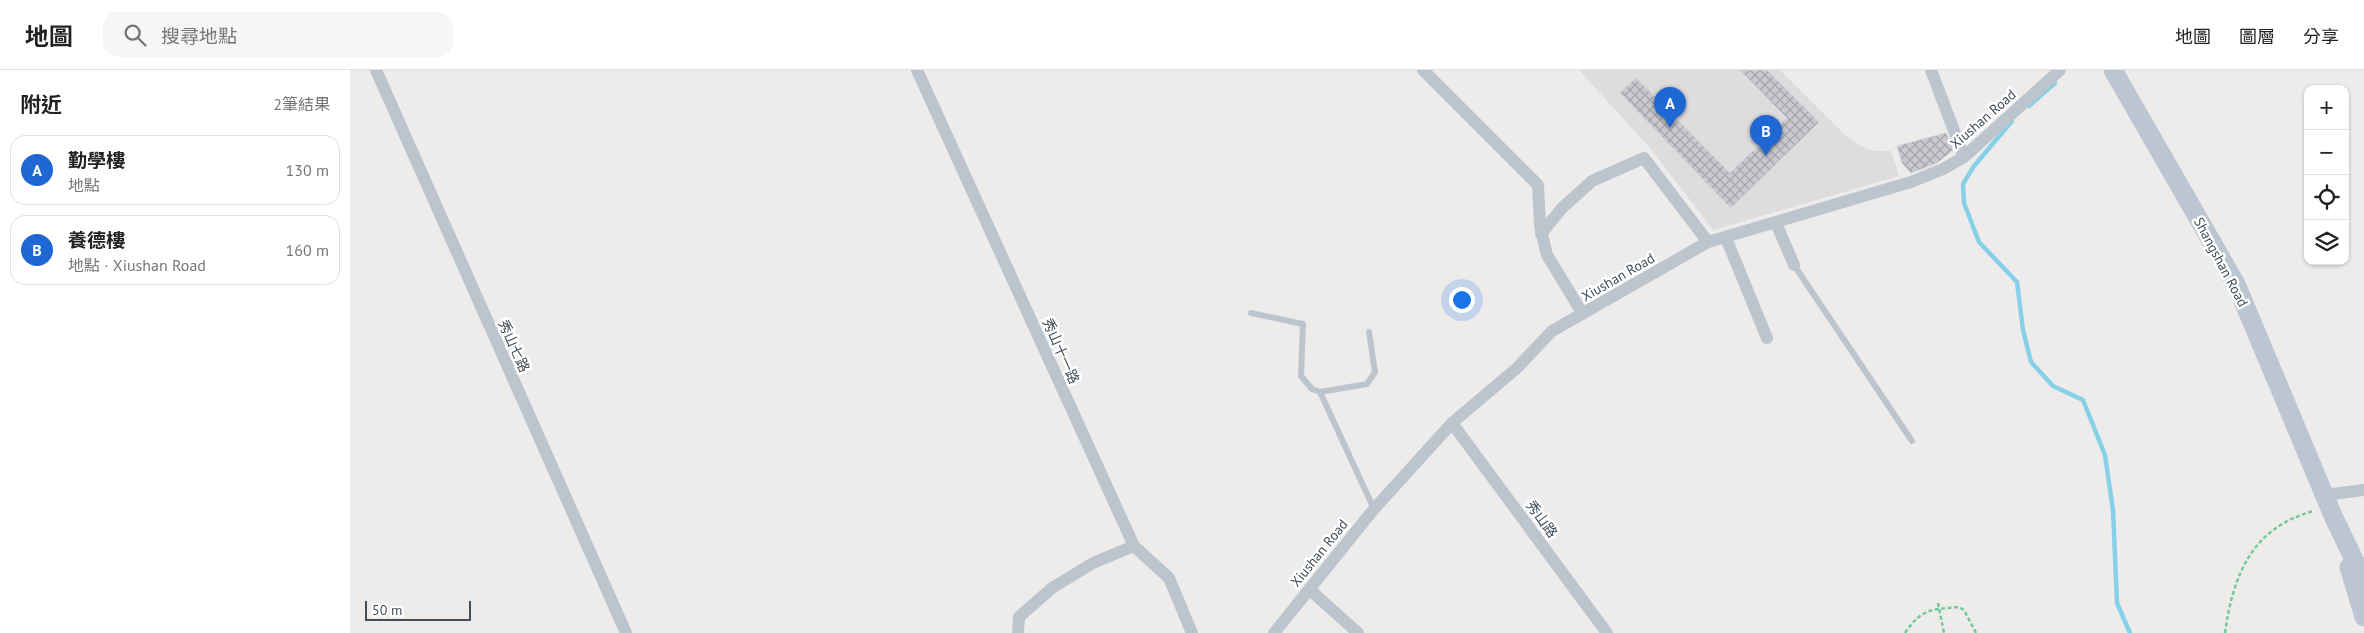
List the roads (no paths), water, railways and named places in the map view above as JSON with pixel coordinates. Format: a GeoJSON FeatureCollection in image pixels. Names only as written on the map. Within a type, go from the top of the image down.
{"type":"FeatureCollection","features":[{"type":"Feature","properties":{"kind":"street","name":"秀山七路"},"geometry":{"type":"LineString","coordinates":[[376,70],[626,633]]}},
{"type":"Feature","properties":{"kind":"street","name":"秀山十一路"},"geometry":{"type":"LineString","coordinates":[[917,70],[1134,546],[1169,578],[1192,633]]}},
{"type":"Feature","properties":{"kind":"street"},"geometry":{"type":"LineString","coordinates":[[1423,70],[1538,185],[1541,234],[1547,255],[1583,314]]}},
{"type":"Feature","properties":{"kind":"street"},"geometry":{"type":"LineString","coordinates":[[1931,70],[1964,156]]}},
{"type":"Feature","properties":{"kind":"street","name":"Xiushan Road"},"geometry":{"type":"LineString","coordinates":[[1274,633],[1374,509],[1452,423],[1518,368],[1552,331],[1708,242],[1913,182],[1943,170],[1964,156],[2060,70]]}},
{"type":"Feature","properties":{"kind":"street","name":"Shangshan Road"},"geometry":{"type":"LineString","coordinates":[[2113,70],[2236,284],[2329,507]]}},
{"type":"Feature","properties":{"kind":"street"},"geometry":{"type":"LineString","coordinates":[[1541,234],[1562,208],[1592,181],[1644,158],[1708,242]]}},
{"type":"Feature","properties":{"kind":"street"},"geometry":{"type":"LineString","coordinates":[[1776,223],[1794,265]]}},
{"type":"Feature","properties":{"kind":"street"},"geometry":{"type":"LineString","coordinates":[[1726,238],[1767,338]]}},
{"type":"Feature","properties":{"kind":"street","name":"秀山路"},"geometry":{"type":"LineString","coordinates":[[1452,423],[1607,633]]}},
{"type":"Feature","properties":{"kind":"street"},"geometry":{"type":"LineString","coordinates":[[2329,507],[2364,490]]}},
{"type":"Feature","properties":{"kind":"street"},"geometry":{"type":"LineString","coordinates":[[2329,507],[2364,580]]}},
{"type":"Feature","properties":{"kind":"street"},"geometry":{"type":"LineString","coordinates":[[2329,507],[2364,617]]}},
{"type":"Feature","properties":{"kind":"street"},"geometry":{"type":"LineString","coordinates":[[1018,633],[1019,617],[1052,588],[1093,563],[1134,546]]}},
{"type":"Feature","properties":{"kind":"street"},"geometry":{"type":"LineString","coordinates":[[1309,589],[1358,633]]}},
{"type":"Feature","properties":{"kind":"lane"},"geometry":{"type":"LineString","coordinates":[[1794,265],[1912,441]]}},
{"type":"Feature","properties":{"kind":"lane"},"geometry":{"type":"LineString","coordinates":[[1251,313],[1303,324],[1301,376],[1312,390],[1320,392],[1368,384],[1375,372],[1369,332]]}},
{"type":"Feature","properties":{"kind":"lane"},"geometry":{"type":"LineString","coordinates":[[1320,392],[1374,509]]}},
{"type":"Feature","properties":{"kind":"waterway"},"geometry":{"type":"LineString","coordinates":[[2029,106],[2055,83]]}},
{"type":"Feature","properties":{"kind":"waterway"},"geometry":{"type":"LineString","coordinates":[[2012,121],[1974,166],[1963,184],[1964,203],[1979,242],[2017,282],[2023,330],[2031,362],[2053,386],[2083,400],[2105,455],[2113,510],[2117,603],[2130,633]]}},
{"type":"Feature","properties":{"kind":"place","name":"勤學樓"},"geometry":{"type":"Point","coordinates":[1670,128]}},
{"type":"Feature","properties":{"kind":"place","name":"養德樓"},"geometry":{"type":"Point","coordinates":[1766,156]}}]}
